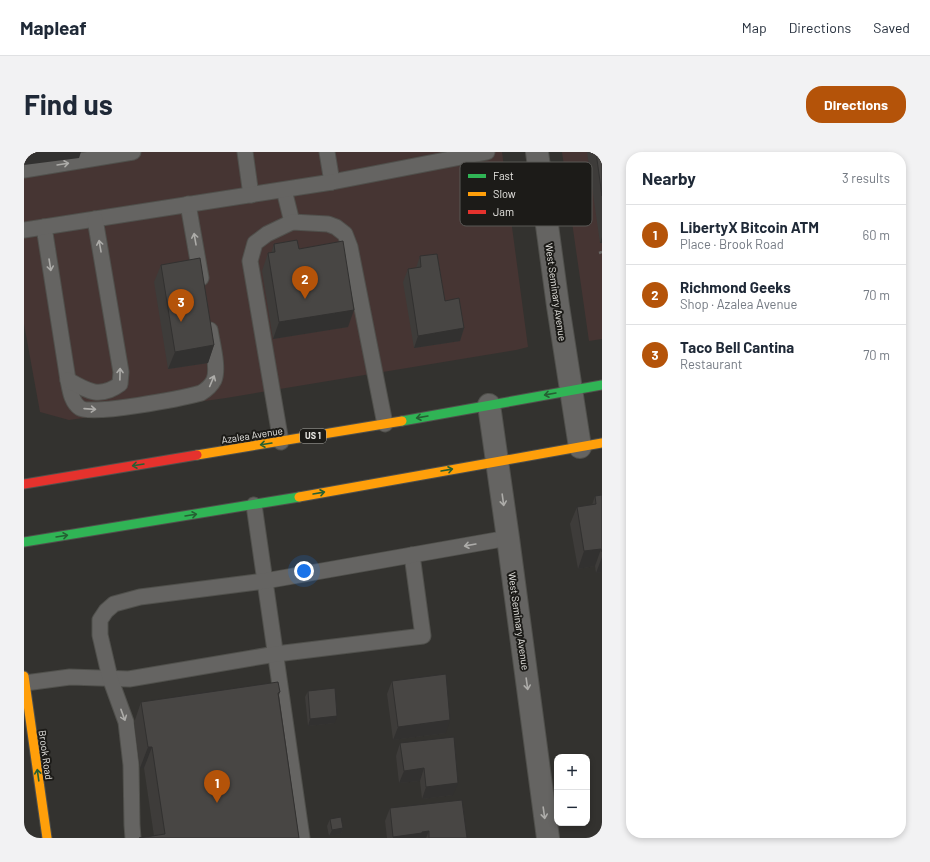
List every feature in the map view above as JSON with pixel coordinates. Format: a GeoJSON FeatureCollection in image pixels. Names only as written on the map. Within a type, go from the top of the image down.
{"type":"FeatureCollection","features":[{"type":"Feature","properties":{"kind":"main road","name":"Azalea Avenue"},"geometry":{"type":"LineString","coordinates":[[24,484],[281,442],[602,385]]}},
{"type":"Feature","properties":{"kind":"main road"},"geometry":{"type":"LineString","coordinates":[[24,542],[254,505],[602,443]]}},
{"type":"Feature","properties":{"kind":"main road","name":"Brook Road"},"geometry":{"type":"LineString","coordinates":[[25,679],[48,838]]}},
{"type":"Feature","properties":{"kind":"street","name":"West Seminary Avenue"},"geometry":{"type":"LineString","coordinates":[[537,152],[539,162]]}},
{"type":"Feature","properties":{"kind":"street","name":"West Seminary Avenue"},"geometry":{"type":"LineString","coordinates":[[547,226],[570,390],[580,447]]}},
{"type":"Feature","properties":{"kind":"street","name":"West Seminary Avenue"},"geometry":{"type":"LineString","coordinates":[[489,405],[548,838]]}},
{"type":"Feature","properties":{"kind":"lane"},"geometry":{"type":"LineString","coordinates":[[24,170],[133,152]]}},
{"type":"Feature","properties":{"kind":"lane"},"geometry":{"type":"LineString","coordinates":[[244,152],[251,195]]}},
{"type":"Feature","properties":{"kind":"lane"},"geometry":{"type":"LineString","coordinates":[[327,152],[332,182]]}},
{"type":"Feature","properties":{"kind":"lane"},"geometry":{"type":"LineString","coordinates":[[24,230],[332,182],[487,152]]}},
{"type":"Feature","properties":{"kind":"lane"},"geometry":{"type":"LineString","coordinates":[[284,190],[292,222]]}},
{"type":"Feature","properties":{"kind":"lane"},"geometry":{"type":"LineString","coordinates":[[188,204],[204,293]]}},
{"type":"Feature","properties":{"kind":"lane"},"geometry":{"type":"LineString","coordinates":[[68,380],[86,390],[98,393],[112,390],[120,384],[121,372],[95,219]]}},
{"type":"Feature","properties":{"kind":"lane"},"geometry":{"type":"LineString","coordinates":[[281,442],[250,261],[254,243],[267,234],[292,222],[328,224],[336,227],[345,234],[350,247],[385,424]]}},
{"type":"Feature","properties":{"kind":"lane"},"geometry":{"type":"LineString","coordinates":[[44,227],[68,380],[72,399],[80,408],[90,410],[116,408],[201,393],[209,387],[214,379],[215,367],[207,315]]}},
{"type":"Feature","properties":{"kind":"lane"},"geometry":{"type":"LineString","coordinates":[[254,505],[302,838]]}},
{"type":"Feature","properties":{"kind":"lane"},"geometry":{"type":"LineString","coordinates":[[133,838],[131,765],[126,722],[110,678],[100,635],[100,620],[106,611],[114,604],[140,597],[265,581],[508,538]]}},
{"type":"Feature","properties":{"kind":"lane"},"geometry":{"type":"LineString","coordinates":[[25,679],[70,676],[129,679],[276,654],[423,636],[412,555]]}},
{"type":"Feature","properties":{"kind":"shaded area"},"geometry":{"type":"Polygon","coordinates":[[[24,152],[502,152],[503,162],[460,162],[460,226],[512,226],[528,347],[226,398],[69,420],[40,412],[24,324],[24,152]]]}},
{"type":"Feature","properties":{"kind":"shaded area"},"geometry":{"type":"Polygon","coordinates":[[[562,152],[602,152],[602,339],[589,341],[573,226],[592,226],[592,162],[563,162],[562,152]]]}},
{"type":"Feature","properties":{"kind":"building"},"geometry":{"type":"Polygon","coordinates":[[[596,152],[602,152],[602,196],[596,152]]]}},
{"type":"Feature","properties":{"kind":"building"},"geometry":{"type":"Polygon","coordinates":[[[297,240],[299,249],[343,241],[354,310],[279,322],[268,253],[275,252],[274,244],[297,240]]]}},
{"type":"Feature","properties":{"kind":"building"},"geometry":{"type":"Polygon","coordinates":[[[437,254],[445,301],[459,298],[464,328],[418,336],[408,269],[421,267],[420,256],[437,254]]]}},
{"type":"Feature","properties":{"kind":"building"},"geometry":{"type":"Polygon","coordinates":[[[200,258],[214,345],[175,352],[161,265],[200,258]]]}},
{"type":"Feature","properties":{"kind":"building"},"geometry":{"type":"Polygon","coordinates":[[[602,495],[602,552],[601,549],[584,551],[577,507],[596,504],[595,496],[602,495]]]}},
{"type":"Feature","properties":{"kind":"building"},"geometry":{"type":"Polygon","coordinates":[[[446,674],[450,720],[398,727],[392,681],[446,674]]]}},
{"type":"Feature","properties":{"kind":"building"},"geometry":{"type":"Polygon","coordinates":[[[278,682],[280,692],[278,693],[299,838],[139,838],[165,834],[152,747],[148,747],[141,702],[278,682]]]}},
{"type":"Feature","properties":{"kind":"building"},"geometry":{"type":"Polygon","coordinates":[[[335,688],[337,716],[310,719],[308,691],[335,688]]]}},
{"type":"Feature","properties":{"kind":"building"},"geometry":{"type":"Polygon","coordinates":[[[454,737],[458,783],[426,787],[424,768],[404,771],[400,743],[454,737]]]}},
{"type":"Feature","properties":{"kind":"building"},"geometry":{"type":"Polygon","coordinates":[[[462,800],[467,838],[429,838],[429,831],[393,837],[390,808],[462,800]]]}},
{"type":"Feature","properties":{"kind":"building"},"geometry":{"type":"Polygon","coordinates":[[[341,817],[343,828],[332,830],[330,819],[341,817]]]}},
{"type":"Feature","properties":{"kind":"traffic: fast"},"geometry":{"type":"LineString","coordinates":[[402,421],[602,385]]}},
{"type":"Feature","properties":{"kind":"traffic: fast"},"geometry":{"type":"LineString","coordinates":[[24,542],[299,497]]}},
{"type":"Feature","properties":{"kind":"traffic: slow"},"geometry":{"type":"LineString","coordinates":[[197,455],[402,421]]}},
{"type":"Feature","properties":{"kind":"traffic: slow"},"geometry":{"type":"LineString","coordinates":[[299,497],[602,443]]}},
{"type":"Feature","properties":{"kind":"traffic: slow"},"geometry":{"type":"LineString","coordinates":[[24,676],[47,838]]}},
{"type":"Feature","properties":{"kind":"traffic: jam"},"geometry":{"type":"LineString","coordinates":[[24,484],[197,455]]}},
{"type":"Feature","properties":{"kind":"place","name":"Richmond Geeks"},"geometry":{"type":"Point","coordinates":[305,299]}},
{"type":"Feature","properties":{"kind":"place","name":"Taco Bell Cantina"},"geometry":{"type":"Point","coordinates":[181,322]}},
{"type":"Feature","properties":{"kind":"place","name":"LibertyX Bitcoin ATM"},"geometry":{"type":"Point","coordinates":[217,803]}}]}
